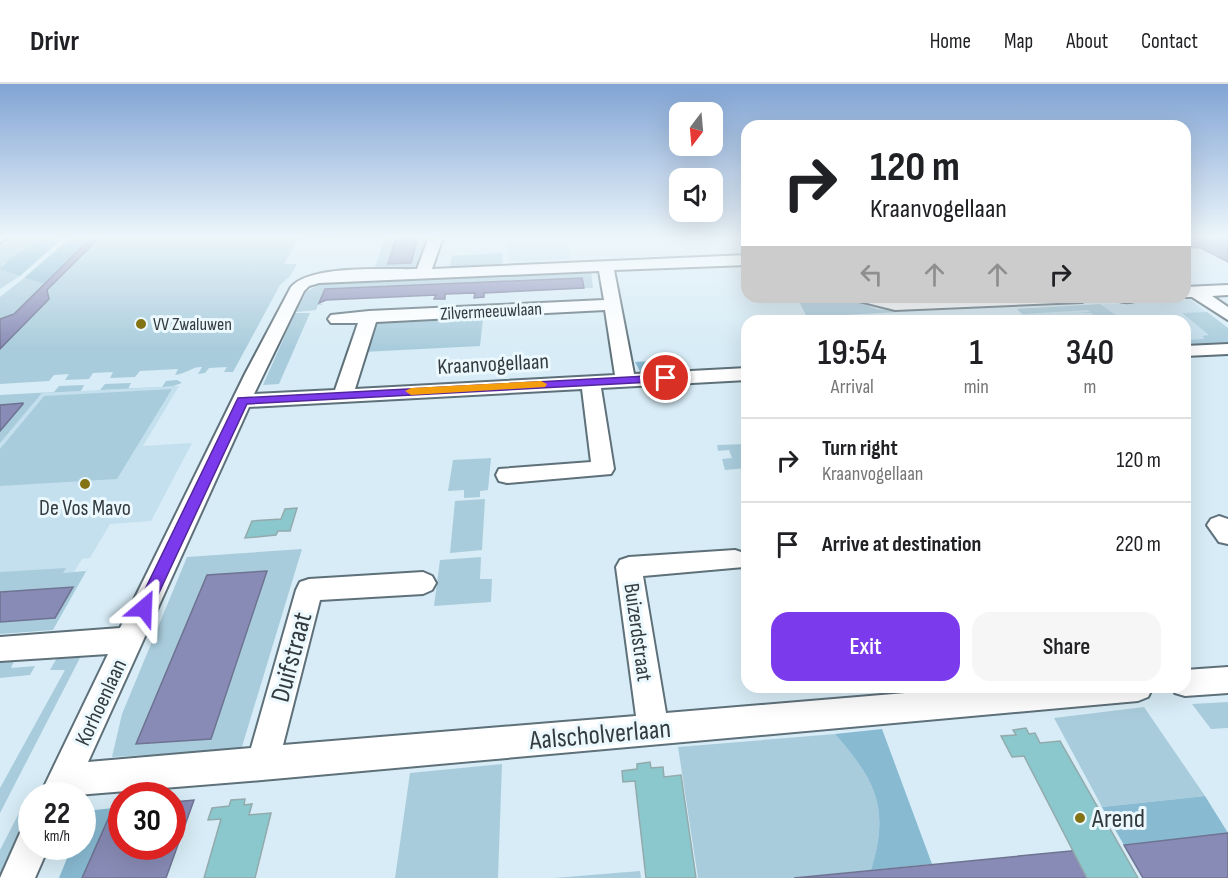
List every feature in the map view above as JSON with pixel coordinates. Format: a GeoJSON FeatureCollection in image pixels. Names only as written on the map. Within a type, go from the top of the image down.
{"type":"FeatureCollection","features":[{"type":"Feature","properties":{"kind":"street","name":"Korhoenlaan"},"geometry":{"type":"LineString","coordinates":[[61,782],[297,290],[303,283],[317,278],[425,274]]}},
{"type":"Feature","properties":{"kind":"street"},"geometry":{"type":"LineString","coordinates":[[607,274],[626,380]]}},
{"type":"Feature","properties":{"kind":"street"},"geometry":{"type":"LineString","coordinates":[[1191,292],[1228,290]]}},
{"type":"Feature","properties":{"kind":"street"},"geometry":{"type":"LineString","coordinates":[[1191,293],[1228,315]]}},
{"type":"Feature","properties":{"kind":"street"},"geometry":{"type":"LineString","coordinates":[[886,303],[895,305],[942,303]]}},
{"type":"Feature","properties":{"kind":"street","name":"Zilvermeeuwlaan"},"geometry":{"type":"LineString","coordinates":[[337,319],[613,305]]}},
{"type":"Feature","properties":{"kind":"street"},"geometry":{"type":"LineString","coordinates":[[344,395],[369,316]]}},
{"type":"Feature","properties":{"kind":"street"},"geometry":{"type":"LineString","coordinates":[[1191,351],[1228,349]]}},
{"type":"Feature","properties":{"kind":"street","name":"Kraanvogellaan"},"geometry":{"type":"LineString","coordinates":[[243,401],[741,374]]}},
{"type":"Feature","properties":{"kind":"street"},"geometry":{"type":"LineString","coordinates":[[507,475],[603,469],[591,382]]}},
{"type":"Feature","properties":{"kind":"street","name":"Buizerdstraat"},"geometry":{"type":"LineString","coordinates":[[654,730],[629,567],[735,560]]}},
{"type":"Feature","properties":{"kind":"street","name":"Duifstraat"},"geometry":{"type":"LineString","coordinates":[[262,764],[309,590],[423,583]]}},
{"type":"Feature","properties":{"kind":"street"},"geometry":{"type":"LineString","coordinates":[[0,649],[129,640]]}},
{"type":"Feature","properties":{"kind":"street"},"geometry":{"type":"LineString","coordinates":[[1191,683],[1228,680]]}},
{"type":"Feature","properties":{"kind":"street","name":"Aalscholverlaan"},"geometry":{"type":"LineString","coordinates":[[96,783],[262,764],[654,730],[1004,693]]}},
{"type":"Feature","properties":{"kind":"street"},"geometry":{"type":"LineString","coordinates":[[16,878],[25,860]]}},
{"type":"Feature","properties":{"kind":"shaded area"},"geometry":{"type":"Polygon","coordinates":[[[0,274],[20,276],[0,289],[0,274]]]}},
{"type":"Feature","properties":{"kind":"shaded area"},"geometry":{"type":"Polygon","coordinates":[[[29,274],[55,274],[45,284],[24,278],[29,274]]]}},
{"type":"Feature","properties":{"kind":"shaded area"},"geometry":{"type":"Polygon","coordinates":[[[54,274],[63,274],[47,290],[49,299],[0,349],[0,319],[14,314],[54,274]]]}},
{"type":"Feature","properties":{"kind":"shaded area","name":"VV Zwaluwen"},"geometry":{"type":"Polygon","coordinates":[[[64,274],[291,274],[280,285],[233,372],[224,372],[227,367],[209,368],[205,373],[198,374],[202,367],[175,375],[178,369],[140,371],[135,377],[110,378],[113,372],[93,373],[89,379],[65,380],[69,374],[54,375],[49,381],[0,384],[0,349],[49,299],[47,291],[64,274]]]}},
{"type":"Feature","properties":{"kind":"shaded area"},"geometry":{"type":"Polygon","coordinates":[[[517,274],[591,274],[593,288],[584,288],[582,278],[326,289],[320,303],[323,305],[318,305],[316,310],[296,312],[306,292],[324,282],[517,274]]]}},
{"type":"Feature","properties":{"kind":"shaded area"},"geometry":{"type":"Polygon","coordinates":[[[24,278],[45,284],[14,314],[0,319],[0,297],[24,278]]]}},
{"type":"Feature","properties":{"kind":"shaded area"},"geometry":{"type":"Polygon","coordinates":[[[582,278],[584,288],[484,293],[484,297],[474,298],[475,293],[445,294],[445,299],[434,299],[436,295],[326,300],[319,303],[325,289],[582,278]]]}},
{"type":"Feature","properties":{"kind":"shaded area"},"geometry":{"type":"Polygon","coordinates":[[[1191,301],[1228,328],[1228,342],[1191,345],[1191,315],[1023,315],[1017,309],[1132,303],[1191,303],[1191,301]]]}},
{"type":"Feature","properties":{"kind":"shaded area"},"geometry":{"type":"Polygon","coordinates":[[[800,303],[860,303],[876,309],[900,312],[844,315],[806,315],[800,303]]]}},
{"type":"Feature","properties":{"kind":"shaded area"},"geometry":{"type":"Polygon","coordinates":[[[1100,304],[1116,315],[1075,313],[1090,312],[1088,310],[1022,314],[1017,309],[1100,304]]]}},
{"type":"Feature","properties":{"kind":"shaded area"},"geometry":{"type":"Polygon","coordinates":[[[1207,312],[1228,328],[1228,342],[1191,345],[1191,340],[1205,339],[1202,336],[1209,335],[1191,320],[1191,315],[1182,313],[1207,312]]]}},
{"type":"Feature","properties":{"kind":"shaded area"},"geometry":{"type":"Polygon","coordinates":[[[295,313],[310,313],[279,384],[263,385],[295,313]]]}},
{"type":"Feature","properties":{"kind":"shaded area"},"geometry":{"type":"Polygon","coordinates":[[[401,317],[401,322],[483,319],[480,346],[363,352],[372,321],[401,317]]]}},
{"type":"Feature","properties":{"kind":"shaded area"},"geometry":{"type":"Polygon","coordinates":[[[667,360],[671,371],[641,373],[635,362],[667,360]]]}},
{"type":"Feature","properties":{"kind":"shaded area"},"geometry":{"type":"Polygon","coordinates":[[[177,380],[182,383],[173,386],[179,386],[162,387],[166,381],[177,380]]]}},
{"type":"Feature","properties":{"kind":"shaded area"},"geometry":{"type":"Polygon","coordinates":[[[131,383],[128,389],[42,393],[0,443],[0,431],[23,404],[0,405],[0,395],[54,392],[59,386],[84,385],[81,391],[100,390],[105,384],[131,383]]]}},
{"type":"Feature","properties":{"kind":"shaded area","name":"De Vos Mavo"},"geometry":{"type":"Polygon","coordinates":[[[179,386],[143,446],[192,443],[151,521],[110,524],[90,558],[82,559],[65,587],[0,592],[0,431],[41,393],[179,386]]]}},
{"type":"Feature","properties":{"kind":"shaded area"},"geometry":{"type":"Polygon","coordinates":[[[172,389],[117,479],[0,486],[0,449],[44,396],[172,389]]]}},
{"type":"Feature","properties":{"kind":"shaded area"},"geometry":{"type":"Polygon","coordinates":[[[23,404],[0,431],[0,405],[23,404]]]}},
{"type":"Feature","properties":{"kind":"shaded area"},"geometry":{"type":"Polygon","coordinates":[[[741,444],[741,469],[725,470],[722,459],[732,458],[729,450],[718,451],[717,445],[741,444]]]}},
{"type":"Feature","properties":{"kind":"shaded area"},"geometry":{"type":"Polygon","coordinates":[[[491,458],[488,490],[480,491],[480,497],[464,498],[464,490],[448,491],[453,460],[491,458]]]}},
{"type":"Feature","properties":{"kind":"shaded area"},"geometry":{"type":"Polygon","coordinates":[[[485,499],[482,550],[450,553],[455,501],[485,499]]]}},
{"type":"Feature","properties":{"kind":"shaded area"},"geometry":{"type":"Polygon","coordinates":[[[302,549],[241,750],[112,757],[122,714],[187,557],[302,549]],[[267,572],[207,576],[137,744],[267,572]]]}},
{"type":"Feature","properties":{"kind":"shaded area"},"geometry":{"type":"Polygon","coordinates":[[[481,557],[480,579],[492,579],[491,602],[434,606],[440,560],[481,557]]]}},
{"type":"Feature","properties":{"kind":"shaded area"},"geometry":{"type":"Polygon","coordinates":[[[89,566],[53,630],[0,634],[0,622],[55,618],[72,588],[0,592],[0,572],[66,568],[63,573],[86,571],[89,566]]]}},
{"type":"Feature","properties":{"kind":"shaded area"},"geometry":{"type":"Polygon","coordinates":[[[267,571],[211,739],[136,744],[207,575],[267,571]]]}},
{"type":"Feature","properties":{"kind":"shaded area"},"geometry":{"type":"Polygon","coordinates":[[[73,587],[55,618],[0,622],[0,592],[73,587]]]}},
{"type":"Feature","properties":{"kind":"shaded area"},"geometry":{"type":"Polygon","coordinates":[[[82,654],[0,813],[0,788],[65,670],[50,670],[58,656],[82,654]]]}},
{"type":"Feature","properties":{"kind":"shaded area"},"geometry":{"type":"Polygon","coordinates":[[[15,659],[11,668],[35,666],[30,675],[0,678],[0,660],[15,659]]]}},
{"type":"Feature","properties":{"kind":"shaded area"},"geometry":{"type":"Polygon","coordinates":[[[1228,702],[1228,728],[1211,729],[1192,704],[1228,702]]]}},
{"type":"Feature","properties":{"kind":"shaded area"},"geometry":{"type":"Polygon","coordinates":[[[1144,707],[1205,796],[1102,807],[1054,718],[1144,707]]]}},
{"type":"Feature","properties":{"kind":"shaded area"},"geometry":{"type":"Polygon","coordinates":[[[882,729],[932,864],[871,870],[879,829],[876,796],[861,766],[835,734],[882,729]]]}},
{"type":"Feature","properties":{"kind":"shaded area"},"geometry":{"type":"Polygon","coordinates":[[[835,734],[861,766],[876,796],[879,829],[871,870],[794,878],[698,878],[678,747],[835,734]]]}},
{"type":"Feature","properties":{"kind":"shaded area"},"geometry":{"type":"Polygon","coordinates":[[[502,764],[498,878],[395,878],[410,773],[502,764]]]}},
{"type":"Feature","properties":{"kind":"shaded area"},"geometry":{"type":"Polygon","coordinates":[[[1205,796],[1228,833],[1124,845],[1102,807],[1205,796]]]}},
{"type":"Feature","properties":{"kind":"shaded area"},"geometry":{"type":"Polygon","coordinates":[[[194,800],[186,822],[186,801],[194,800]]]}},
{"type":"Feature","properties":{"kind":"shaded area"},"geometry":{"type":"Polygon","coordinates":[[[108,809],[108,819],[96,846],[96,810],[108,809]]]}},
{"type":"Feature","properties":{"kind":"shaded area"},"geometry":{"type":"Polygon","coordinates":[[[18,815],[18,847],[3,878],[0,878],[0,850],[18,815]]]}},
{"type":"Feature","properties":{"kind":"shaded area"},"geometry":{"type":"Polygon","coordinates":[[[108,819],[108,860],[172,860],[166,878],[82,878],[90,860],[96,860],[96,846],[108,819]]]}},
{"type":"Feature","properties":{"kind":"shaded area"},"geometry":{"type":"Polygon","coordinates":[[[1228,833],[1228,878],[1143,878],[1124,845],[1228,833]]]}},
{"type":"Feature","properties":{"kind":"shaded area"},"geometry":{"type":"Polygon","coordinates":[[[1081,850],[1096,878],[794,878],[1081,850]]]}},
{"type":"Feature","properties":{"kind":"shaded area"},"geometry":{"type":"Polygon","coordinates":[[[66,860],[90,860],[82,878],[59,878],[66,860]]]}},
{"type":"Feature","properties":{"kind":"shaded area"},"geometry":{"type":"Polygon","coordinates":[[[640,871],[641,878],[554,878],[640,871]]]}},
{"type":"Feature","properties":{"kind":"building"},"geometry":{"type":"Polygon","coordinates":[[[297,508],[290,531],[278,531],[276,535],[245,538],[252,521],[281,519],[285,509],[297,508]]]}},
{"type":"Feature","properties":{"kind":"building","name":"Arend"},"geometry":{"type":"Polygon","coordinates":[[[1026,728],[1029,734],[1035,733],[1040,743],[1060,741],[1138,878],[1087,878],[1024,756],[1012,757],[1001,736],[1016,735],[1013,730],[1026,728]]]}},
{"type":"Feature","properties":{"kind":"building"},"geometry":{"type":"Polygon","coordinates":[[[650,762],[651,768],[663,767],[664,777],[681,775],[696,878],[646,878],[635,781],[623,782],[622,771],[637,769],[637,764],[650,762]]]}},
{"type":"Feature","properties":{"kind":"building"},"geometry":{"type":"Polygon","coordinates":[[[245,799],[244,805],[252,804],[249,815],[271,813],[255,878],[204,878],[221,819],[208,820],[212,808],[229,806],[231,800],[245,799]]]}},
{"type":"Feature","properties":{"kind":"slow traffic"},"geometry":{"type":"LineString","coordinates":[[411,391],[541,384]]}},
{"type":"Feature","properties":{"kind":"place","name":"VV Zwaluwen"},"geometry":{"type":"Point","coordinates":[141,324]}},
{"type":"Feature","properties":{"kind":"place","name":"De Vos Mavo"},"geometry":{"type":"Point","coordinates":[85,484]}},
{"type":"Feature","properties":{"kind":"place","name":"Arend"},"geometry":{"type":"Point","coordinates":[1080,818]}},
{"type":"Feature","properties":{"kind":"route"},"geometry":{"type":"LineString","coordinates":[[144,608],[243,401],[666,378]]}}]}
